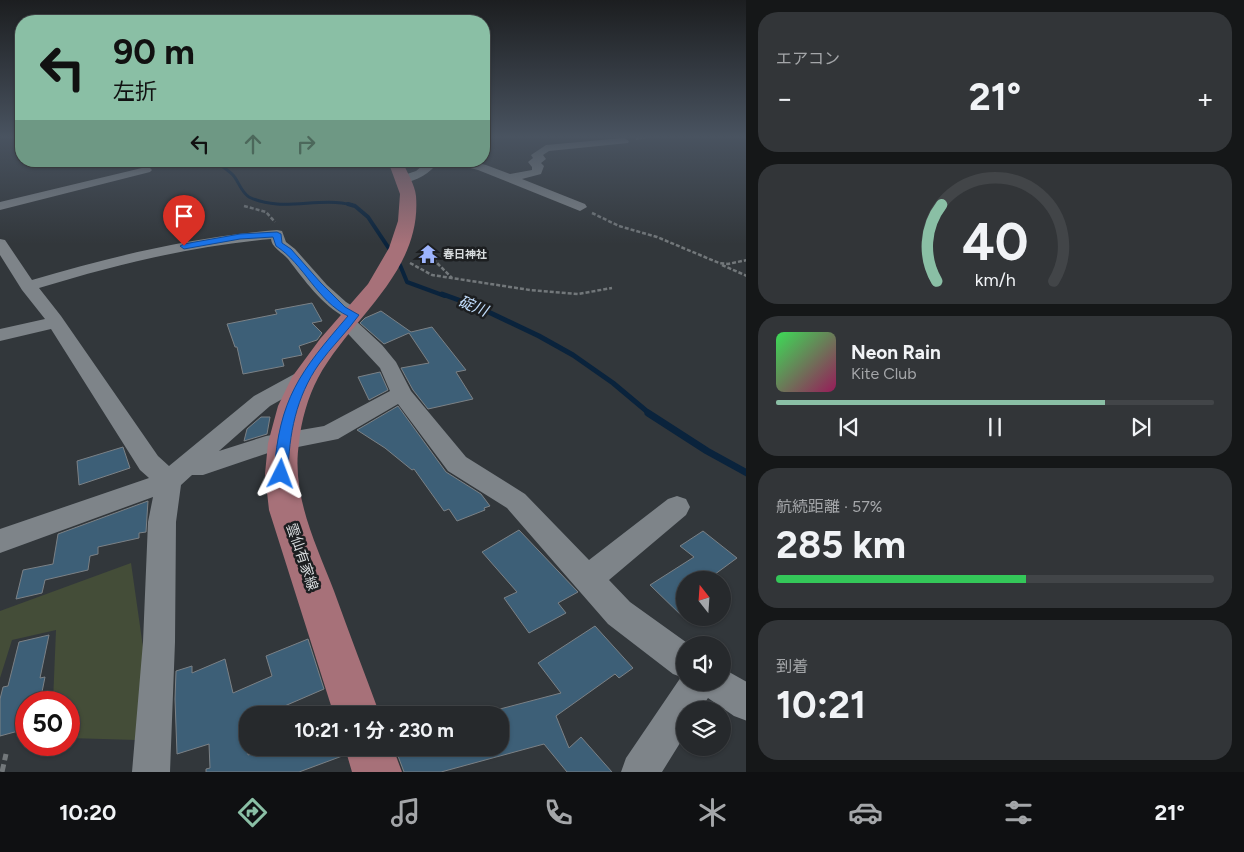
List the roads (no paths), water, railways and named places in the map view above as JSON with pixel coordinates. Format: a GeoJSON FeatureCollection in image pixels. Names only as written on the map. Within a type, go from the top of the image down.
{"type":"FeatureCollection","features":[{"type":"Feature","properties":{"kind":"main road","name":"雲仙有家線"},"geometry":{"type":"LineString","coordinates":[[354,706],[286,510],[281,474],[282,443],[292,406],[305,377],[316,360],[377,287],[396,254],[407,220],[408,194],[399,172]]}},
{"type":"Feature","properties":{"kind":"main road"},"geometry":{"type":"LineString","coordinates":[[372,756],[377,772]]}},
{"type":"Feature","properties":{"kind":"street"},"geometry":{"type":"LineString","coordinates":[[0,206],[138,172]]}},
{"type":"Feature","properties":{"kind":"street"},"geometry":{"type":"LineString","coordinates":[[402,180],[422,172]]}},
{"type":"Feature","properties":{"kind":"street"},"geometry":{"type":"LineString","coordinates":[[495,172],[580,207]]}},
{"type":"Feature","properties":{"kind":"street"},"geometry":{"type":"LineString","coordinates":[[510,178],[537,172]]}},
{"type":"Feature","properties":{"kind":"street"},"geometry":{"type":"LineString","coordinates":[[28,286],[74,272],[170,249],[240,237],[277,234],[279,244],[289,251],[318,285],[342,309],[389,366],[402,394],[457,464],[516,501],[589,578],[619,613],[676,655]]}},
{"type":"Feature","properties":{"kind":"street"},"geometry":{"type":"LineString","coordinates":[[0,243],[28,286],[56,322],[149,463],[177,473]]}},
{"type":"Feature","properties":{"kind":"street"},"geometry":{"type":"LineString","coordinates":[[0,335],[56,322]]}},
{"type":"Feature","properties":{"kind":"street"},"geometry":{"type":"LineString","coordinates":[[151,772],[159,642],[162,522],[177,473],[262,401],[300,378],[305,377]]}},
{"type":"Feature","properties":{"kind":"street"},"geometry":{"type":"LineString","coordinates":[[0,541],[177,473],[266,445],[330,433],[402,394]]}},
{"type":"Feature","properties":{"kind":"street"},"geometry":{"type":"LineString","coordinates":[[589,578],[677,507]]}},
{"type":"Feature","properties":{"kind":"street"},"geometry":{"type":"LineString","coordinates":[[640,772],[692,691]]}},
{"type":"Feature","properties":{"kind":"street"},"geometry":{"type":"LineString","coordinates":[[728,691],[746,703]]}},
{"type":"Feature","properties":{"kind":"waterway","name":"碇川"},"geometry":{"type":"LineString","coordinates":[[229,172],[246,195],[261,202],[274,204],[326,202],[351,205]]}},
{"type":"Feature","properties":{"kind":"waterway","name":"碇川"},"geometry":{"type":"LineString","coordinates":[[351,205],[368,217],[400,265],[407,282],[445,296]]}},
{"type":"Feature","properties":{"kind":"waterway","name":"碇川"},"geometry":{"type":"LineString","coordinates":[[442,294],[478,307],[539,336],[573,355],[613,383],[650,414]]}},
{"type":"Feature","properties":{"kind":"waterway","name":"碇川"},"geometry":{"type":"LineString","coordinates":[[648,413],[707,451],[746,472]]}},
{"type":"Feature","properties":{"kind":"place","name":"春日神社"},"geometry":{"type":"Point","coordinates":[428,254]}}]}
